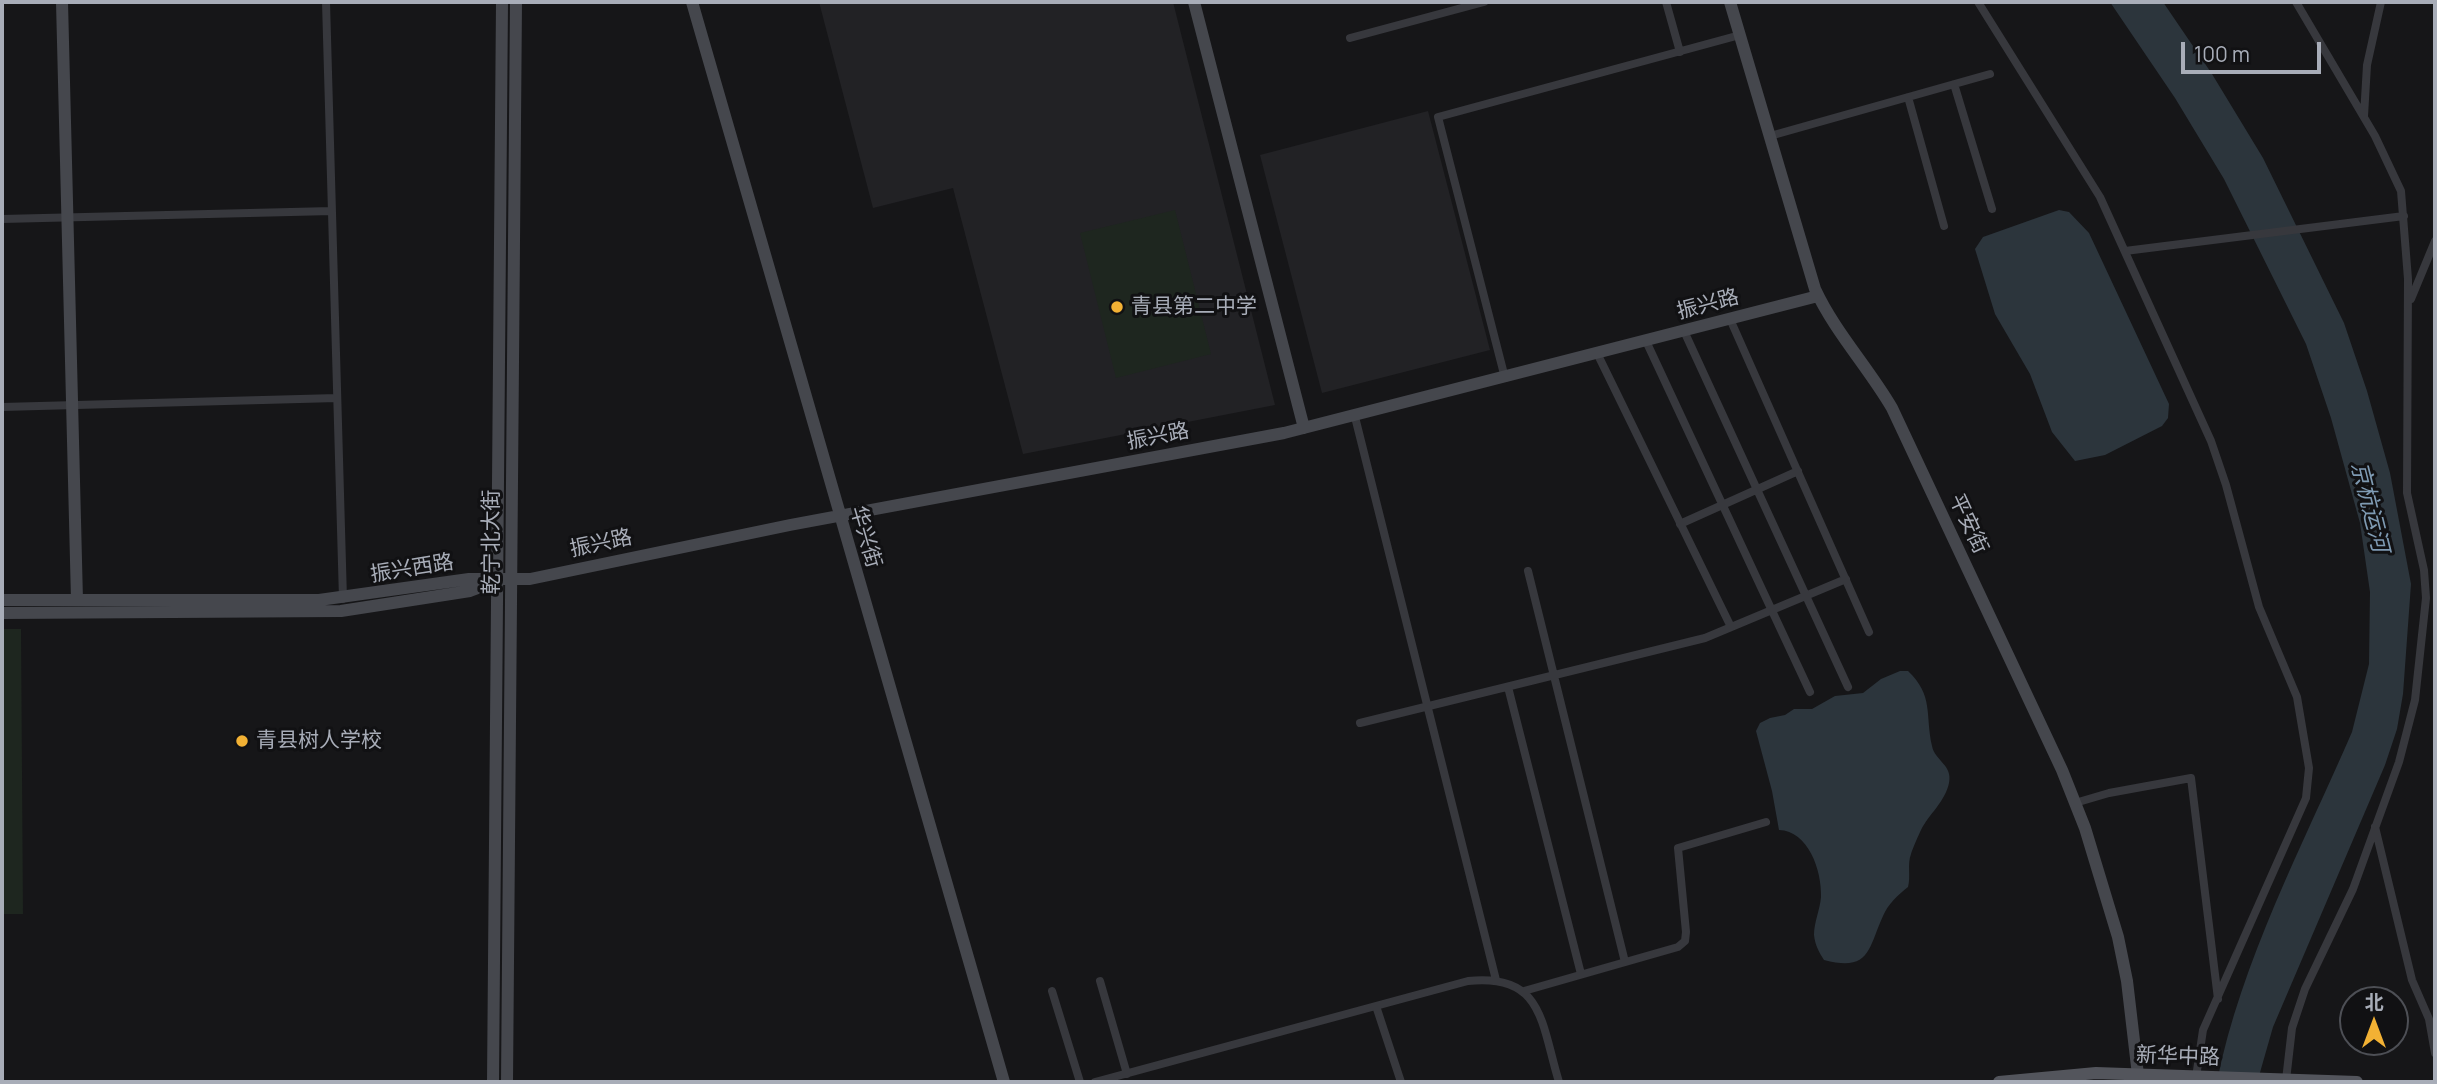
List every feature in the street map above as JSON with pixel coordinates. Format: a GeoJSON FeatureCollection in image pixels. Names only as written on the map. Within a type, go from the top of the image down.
{"type":"FeatureCollection","features":[{"type":"Feature","properties":{"kind":"main road","name":"新华中路"},"geometry":{"type":"LineString","coordinates":[[1999,1082],[2065,1074],[2357,1082]]}},
{"type":"Feature","properties":{"kind":"street"},"geometry":{"type":"LineString","coordinates":[[62,2],[77,600]]}},
{"type":"Feature","properties":{"kind":"street"},"geometry":{"type":"LineString","coordinates":[[326,2],[342,598]]}},
{"type":"Feature","properties":{"kind":"street","name":"乾宁北大街"},"geometry":{"type":"LineString","coordinates":[[493,1082],[502,2]]}},
{"type":"Feature","properties":{"kind":"street","name":"乾宁北大街"},"geometry":{"type":"LineString","coordinates":[[507,1082],[516,2]]}},
{"type":"Feature","properties":{"kind":"street","name":"华兴街"},"geometry":{"type":"LineString","coordinates":[[692,2],[1004,1082]]}},
{"type":"Feature","properties":{"kind":"street"},"geometry":{"type":"LineString","coordinates":[[1194,2],[1304,428]]}},
{"type":"Feature","properties":{"kind":"street"},"geometry":{"type":"LineString","coordinates":[[1350,38],[1484,2]]}},
{"type":"Feature","properties":{"kind":"street"},"geometry":{"type":"LineString","coordinates":[[1666,2],[1680,52]]}},
{"type":"Feature","properties":{"kind":"street","name":"平安街"},"geometry":{"type":"LineString","coordinates":[[1730,2],[1818,296],[1834,325],[1874,377],[1892,408],[2075,803],[2123,957],[2138,1075]]}},
{"type":"Feature","properties":{"kind":"street"},"geometry":{"type":"LineString","coordinates":[[1978,2],[2100,197],[2211,441],[2226,485],[2259,607],[2297,697],[2306,750],[2306,798],[2203,1031],[2202,1077]]}},
{"type":"Feature","properties":{"kind":"street"},"geometry":{"type":"LineString","coordinates":[[2286,1080],[2292,1028],[2305,989],[2353,889],[2399,762],[2415,700],[2424,633],[2424,570],[2407,493],[2408,306],[2401,191],[2364,117],[2296,2]]}},
{"type":"Feature","properties":{"kind":"street"},"geometry":{"type":"LineString","coordinates":[[2364,117],[2367,65],[2381,2]]}},
{"type":"Feature","properties":{"kind":"street"},"geometry":{"type":"LineString","coordinates":[[1505,378],[1438,117],[1740,35]]}},
{"type":"Feature","properties":{"kind":"street"},"geometry":{"type":"LineString","coordinates":[[1770,136],[1990,74]]}},
{"type":"Feature","properties":{"kind":"street"},"geometry":{"type":"LineString","coordinates":[[1954,84],[1992,209]]}},
{"type":"Feature","properties":{"kind":"street"},"geometry":{"type":"LineString","coordinates":[[1908,97],[1944,226]]}},
{"type":"Feature","properties":{"kind":"street"},"geometry":{"type":"LineString","coordinates":[[2,219],[332,211]]}},
{"type":"Feature","properties":{"kind":"street"},"geometry":{"type":"LineString","coordinates":[[2124,251],[2404,216]]}},
{"type":"Feature","properties":{"kind":"street"},"geometry":{"type":"LineString","coordinates":[[2408,306],[2435,241]]}},
{"type":"Feature","properties":{"kind":"street","name":"振兴路"},"geometry":{"type":"LineString","coordinates":[[497,580],[511,580],[1304,428],[1818,296]]}},
{"type":"Feature","properties":{"kind":"street"},"geometry":{"type":"LineString","coordinates":[[1730,319],[1869,632]]}},
{"type":"Feature","properties":{"kind":"street"},"geometry":{"type":"LineString","coordinates":[[1684,331],[1848,687]]}},
{"type":"Feature","properties":{"kind":"street"},"geometry":{"type":"LineString","coordinates":[[1646,341],[1810,692]]}},
{"type":"Feature","properties":{"kind":"street"},"geometry":{"type":"LineString","coordinates":[[1597,354],[1731,628]]}},
{"type":"Feature","properties":{"kind":"street"},"geometry":{"type":"LineString","coordinates":[[2,407],[337,398]]}},
{"type":"Feature","properties":{"kind":"street"},"geometry":{"type":"LineString","coordinates":[[1355,417],[1496,980]]}},
{"type":"Feature","properties":{"kind":"street"},"geometry":{"type":"LineString","coordinates":[[1680,524],[1798,471]]}},
{"type":"Feature","properties":{"kind":"street"},"geometry":{"type":"LineString","coordinates":[[1528,571],[1552,677],[1625,962]]}},
{"type":"Feature","properties":{"kind":"street","name":"振兴西路"},"geometry":{"type":"LineString","coordinates":[[2,600],[342,598],[469,579],[497,580]]}},
{"type":"Feature","properties":{"kind":"street"},"geometry":{"type":"LineString","coordinates":[[1360,723],[1682,645],[1731,628],[1846,579]]}},
{"type":"Feature","properties":{"kind":"street","name":"振兴西路"},"geometry":{"type":"LineString","coordinates":[[2,613],[341,611],[470,592],[497,580]]}},
{"type":"Feature","properties":{"kind":"street"},"geometry":{"type":"LineString","coordinates":[[1508,687],[1581,974]]}},
{"type":"Feature","properties":{"kind":"street"},"geometry":{"type":"LineString","coordinates":[[2075,803],[2109,793],[2191,778],[2218,999]]}},
{"type":"Feature","properties":{"kind":"street"},"geometry":{"type":"LineString","coordinates":[[1524,990],[1678,947],[1685,941],[1678,848],[1766,822]]}},
{"type":"Feature","properties":{"kind":"street"},"geometry":{"type":"LineString","coordinates":[[2375,827],[2412,980],[2429,1019],[2435,1053]]}},
{"type":"Feature","properties":{"kind":"street"},"geometry":{"type":"LineString","coordinates":[[1095,1082],[1468,981],[1496,980],[1524,990],[1533,999],[1559,1082]]}},
{"type":"Feature","properties":{"kind":"street"},"geometry":{"type":"LineString","coordinates":[[1100,981],[1127,1074]]}},
{"type":"Feature","properties":{"kind":"street"},"geometry":{"type":"LineString","coordinates":[[1052,990],[1080,1082]]}},
{"type":"Feature","properties":{"kind":"street"},"geometry":{"type":"LineString","coordinates":[[1376,1006],[1401,1082]]}},
{"type":"Feature","properties":{"kind":"shaded area","name":"青县第二中学"},"geometry":{"type":"Polygon","coordinates":[[[819,2],[1173,2],[1275,405],[1023,454],[953,188],[873,208],[819,2]]]}},
{"type":"Feature","properties":{"kind":"shaded area"},"geometry":{"type":"Polygon","coordinates":[[[1428,111],[1490,350],[1322,393],[1260,155],[1428,111]]]}},
{"type":"Feature","properties":{"kind":"shaded area"},"geometry":{"type":"Polygon","coordinates":[[[1175,210],[1211,354],[1116,378],[1080,233],[1175,210]]]}},
{"type":"Feature","properties":{"kind":"shaded area"},"geometry":{"type":"Polygon","coordinates":[[[2,629],[21,629],[23,914],[2,914],[2,629]]]}},
{"type":"Feature","properties":{"kind":"water","name":"京杭运河"},"geometry":{"type":"Polygon","coordinates":[[[2110,2],[2163,2],[2212,74],[2263,158],[2344,323],[2390,473],[2411,584],[2403,694],[2397,729],[2385,765],[2273,1027],[2259,1076],[2217,1082],[2241,992],[2257,948],[2352,732],[2369,664],[2370,592],[2360,523],[2331,418],[2306,344],[2224,179],[2175,98],[2110,2]]]}},
{"type":"Feature","properties":{"kind":"water"},"geometry":{"type":"Polygon","coordinates":[[[2059,210],[2069,212],[2089,233],[2169,404],[2168,418],[2162,426],[2105,455],[2075,461],[2052,432],[2030,374],[1995,314],[1975,249],[1983,237],[2059,210]]]}},
{"type":"Feature","properties":{"kind":"water"},"geometry":{"type":"Polygon","coordinates":[[[1900,671],[1908,671],[1922,689],[1932,746],[1936,756],[1946,767],[1949,783],[1944,796],[1924,824],[1913,849],[1909,862],[1908,887],[1883,916],[1870,948],[1859,960],[1851,963],[1824,960],[1814,935],[1821,897],[1816,864],[1798,837],[1779,830],[1756,731],[1760,723],[1770,718],[1785,715],[1794,709],[1812,709],[1835,696],[1863,693],[1881,679],[1900,671]]]}},
{"type":"Feature","properties":{"kind":"place","name":"青县第二中学"},"geometry":{"type":"Point","coordinates":[1117,307]}},
{"type":"Feature","properties":{"kind":"place","name":"青县树人学校"},"geometry":{"type":"Point","coordinates":[242,741]}}]}
